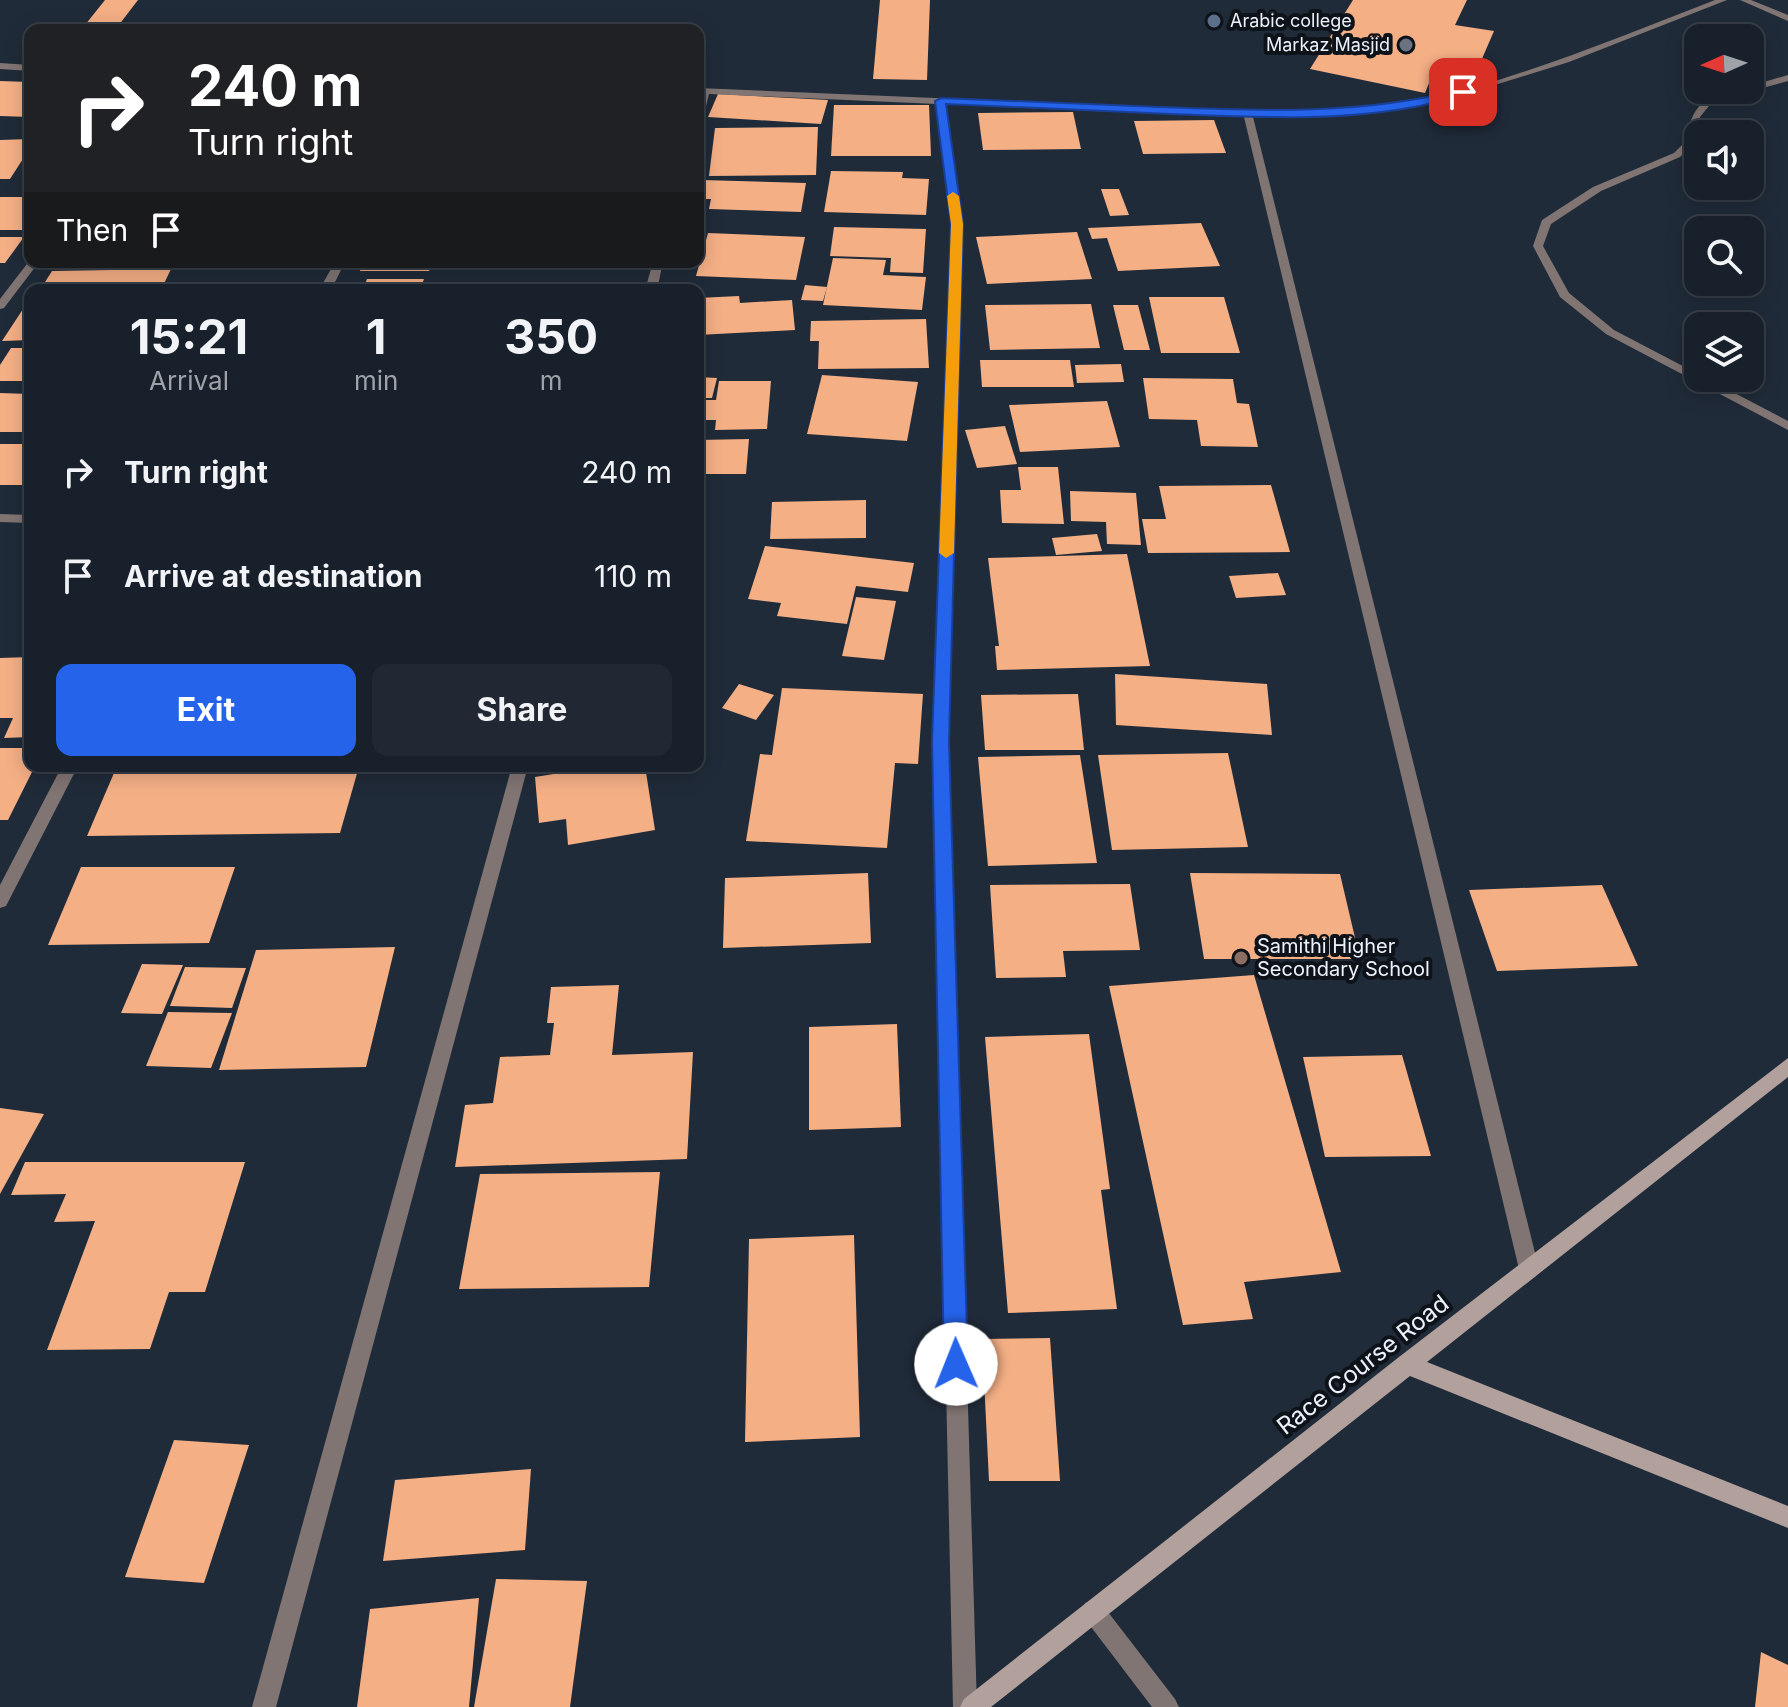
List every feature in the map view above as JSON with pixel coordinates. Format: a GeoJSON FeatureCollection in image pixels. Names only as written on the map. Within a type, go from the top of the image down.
{"type":"FeatureCollection","features":[{"type":"Feature","properties":{"kind":"main road","name":"Race Course Road"},"geometry":{"type":"LineString","coordinates":[[972,1707],[1788,1066]]}},
{"type":"Feature","properties":{"kind":"main road"},"geometry":{"type":"LineString","coordinates":[[1406,1364],[1788,1517]]}},
{"type":"Feature","properties":{"kind":"street"},"geometry":{"type":"LineString","coordinates":[[704,91],[1248,114],[1329,114],[1437,100],[1566,60],[1723,0]]}},
{"type":"Feature","properties":{"kind":"street"},"geometry":{"type":"LineString","coordinates":[[1744,0],[1788,18]]}},
{"type":"Feature","properties":{"kind":"street"},"geometry":{"type":"LineString","coordinates":[[0,66],[24,68]]}},
{"type":"Feature","properties":{"kind":"street"},"geometry":{"type":"LineString","coordinates":[[1764,84],[1788,78]]}},
{"type":"Feature","properties":{"kind":"street"},"geometry":{"type":"LineString","coordinates":[[941,101],[957,224],[940,741],[965,1707]]}},
{"type":"Feature","properties":{"kind":"street"},"geometry":{"type":"LineString","coordinates":[[1707,104],[1696,112],[1692,124],[1693,140],[1677,155],[1597,189],[1546,222],[1538,246],[1564,295],[1610,332],[1788,426]]}},
{"type":"Feature","properties":{"kind":"street"},"geometry":{"type":"LineString","coordinates":[[1248,114],[1529,1269]]}},
{"type":"Feature","properties":{"kind":"street"},"geometry":{"type":"LineString","coordinates":[[0,306],[29,268]]}},
{"type":"Feature","properties":{"kind":"street"},"geometry":{"type":"LineString","coordinates":[[0,518],[24,519]]}},
{"type":"Feature","properties":{"kind":"street"},"geometry":{"type":"LineString","coordinates":[[0,901],[67,772]]}},
{"type":"Feature","properties":{"kind":"street"},"geometry":{"type":"LineString","coordinates":[[264,1707],[518,772]]}},
{"type":"Feature","properties":{"kind":"street"},"geometry":{"type":"LineString","coordinates":[[1093,1611],[1167,1707]]}},
{"type":"Feature","properties":{"kind":"building"},"geometry":{"type":"Polygon","coordinates":[[[105,0],[138,0],[120,24],[86,24],[105,0]]]}},
{"type":"Feature","properties":{"kind":"building"},"geometry":{"type":"Polygon","coordinates":[[[880,0],[930,0],[927,80],[873,79],[880,0]]]}},
{"type":"Feature","properties":{"kind":"building","name":"Markaz Masjid"},"geometry":{"type":"Polygon","coordinates":[[[1353,0],[1467,0],[1455,25],[1494,31],[1478,68],[1439,59],[1425,93],[1310,69],[1353,0]]]}},
{"type":"Feature","properties":{"kind":"building"},"geometry":{"type":"Polygon","coordinates":[[[0,81],[24,82],[24,117],[0,116],[0,81]]]}},
{"type":"Feature","properties":{"kind":"building"},"geometry":{"type":"Polygon","coordinates":[[[718,94],[828,100],[821,124],[708,117],[718,94]]]}},
{"type":"Feature","properties":{"kind":"building"},"geometry":{"type":"Polygon","coordinates":[[[834,105],[929,105],[931,156],[831,156],[834,105]]]}},
{"type":"Feature","properties":{"kind":"building"},"geometry":{"type":"Polygon","coordinates":[[[1073,112],[1081,149],[983,150],[978,113],[1073,112]]]}},
{"type":"Feature","properties":{"kind":"building"},"geometry":{"type":"Polygon","coordinates":[[[1214,120],[1226,153],[1143,154],[1134,121],[1214,120]]]}},
{"type":"Feature","properties":{"kind":"building"},"geometry":{"type":"Polygon","coordinates":[[[818,127],[816,175],[709,176],[715,128],[818,127]]]}},
{"type":"Feature","properties":{"kind":"building"},"geometry":{"type":"Polygon","coordinates":[[[24,139],[24,157],[10,179],[0,179],[0,140],[24,139]]]}},
{"type":"Feature","properties":{"kind":"building"},"geometry":{"type":"Polygon","coordinates":[[[831,171],[903,172],[902,178],[929,179],[926,215],[824,212],[831,171]]]}},
{"type":"Feature","properties":{"kind":"building"},"geometry":{"type":"Polygon","coordinates":[[[704,180],[806,183],[801,212],[709,209],[711,199],[704,199],[704,180]]]}},
{"type":"Feature","properties":{"kind":"building"},"geometry":{"type":"Polygon","coordinates":[[[1101,189],[1119,189],[1129,215],[1110,216],[1101,189]]]}},
{"type":"Feature","properties":{"kind":"building"},"geometry":{"type":"Polygon","coordinates":[[[0,197],[24,197],[24,230],[0,230],[0,197]]]}},
{"type":"Feature","properties":{"kind":"building"},"geometry":{"type":"Polygon","coordinates":[[[1201,223],[1220,266],[1118,271],[1107,238],[1092,239],[1088,228],[1201,223]]]}},
{"type":"Feature","properties":{"kind":"building"},"geometry":{"type":"Polygon","coordinates":[[[834,227],[926,229],[923,273],[890,272],[891,258],[830,256],[834,227]]]}},
{"type":"Feature","properties":{"kind":"building"},"geometry":{"type":"Polygon","coordinates":[[[1077,232],[1092,279],[987,284],[976,237],[1077,232]]]}},
{"type":"Feature","properties":{"kind":"building"},"geometry":{"type":"Polygon","coordinates":[[[708,233],[805,237],[796,280],[696,276],[698,268],[704,268],[708,233]]]}},
{"type":"Feature","properties":{"kind":"building"},"geometry":{"type":"Polygon","coordinates":[[[0,237],[24,237],[5,263],[0,263],[0,237]]]}},
{"type":"Feature","properties":{"kind":"building"},"geometry":{"type":"Polygon","coordinates":[[[833,258],[886,260],[883,275],[926,277],[922,310],[823,305],[833,258]]]}},
{"type":"Feature","properties":{"kind":"building"},"geometry":{"type":"Polygon","coordinates":[[[361,268],[430,268],[429,271],[360,271],[361,268]]]}},
{"type":"Feature","properties":{"kind":"building"},"geometry":{"type":"Polygon","coordinates":[[[171,269],[164,284],[44,284],[52,271],[171,269]]]}},
{"type":"Feature","properties":{"kind":"building"},"geometry":{"type":"Polygon","coordinates":[[[367,279],[424,279],[422,284],[365,284],[367,279]]]}},
{"type":"Feature","properties":{"kind":"building"},"geometry":{"type":"Polygon","coordinates":[[[610,282],[610,284],[520,283],[610,282]]]}},
{"type":"Feature","properties":{"kind":"building"},"geometry":{"type":"Polygon","coordinates":[[[805,285],[827,287],[823,301],[801,300],[805,285]]]}},
{"type":"Feature","properties":{"kind":"building"},"geometry":{"type":"Polygon","coordinates":[[[739,296],[740,303],[792,300],[795,330],[704,335],[704,298],[739,296]]]}},
{"type":"Feature","properties":{"kind":"building"},"geometry":{"type":"Polygon","coordinates":[[[1149,297],[1224,297],[1240,353],[1161,353],[1149,297]]]}},
{"type":"Feature","properties":{"kind":"building"},"geometry":{"type":"Polygon","coordinates":[[[1091,304],[1100,348],[990,350],[985,305],[1091,304]]]}},
{"type":"Feature","properties":{"kind":"building"},"geometry":{"type":"Polygon","coordinates":[[[1113,305],[1138,305],[1150,350],[1124,350],[1113,305]]]}},
{"type":"Feature","properties":{"kind":"building"},"geometry":{"type":"Polygon","coordinates":[[[24,308],[24,340],[2,341],[24,308]]]}},
{"type":"Feature","properties":{"kind":"building"},"geometry":{"type":"Polygon","coordinates":[[[926,319],[929,368],[818,369],[819,341],[810,341],[811,321],[926,319]]]}},
{"type":"Feature","properties":{"kind":"building"},"geometry":{"type":"Polygon","coordinates":[[[11,348],[24,348],[24,381],[0,381],[0,365],[11,348]]]}},
{"type":"Feature","properties":{"kind":"building"},"geometry":{"type":"Polygon","coordinates":[[[980,360],[1070,360],[1074,387],[982,387],[980,360]]]}},
{"type":"Feature","properties":{"kind":"building"},"geometry":{"type":"Polygon","coordinates":[[[1121,364],[1124,382],[1077,383],[1075,365],[1121,364]]]}},
{"type":"Feature","properties":{"kind":"building"},"geometry":{"type":"Polygon","coordinates":[[[822,375],[918,382],[907,441],[807,434],[822,375]]]}},
{"type":"Feature","properties":{"kind":"building"},"geometry":{"type":"Polygon","coordinates":[[[704,377],[717,378],[712,398],[704,398],[704,377]]]}},
{"type":"Feature","properties":{"kind":"building"},"geometry":{"type":"Polygon","coordinates":[[[1143,378],[1233,379],[1237,403],[1249,404],[1258,447],[1201,446],[1197,420],[1149,419],[1143,378]]]}},
{"type":"Feature","properties":{"kind":"building"},"geometry":{"type":"Polygon","coordinates":[[[719,381],[771,381],[767,429],[715,430],[716,420],[704,420],[704,400],[716,400],[719,381]]]}},
{"type":"Feature","properties":{"kind":"building"},"geometry":{"type":"Polygon","coordinates":[[[0,393],[24,394],[24,432],[0,432],[0,393]]]}},
{"type":"Feature","properties":{"kind":"building"},"geometry":{"type":"Polygon","coordinates":[[[1107,401],[1120,447],[1020,452],[1009,405],[1107,401]]]}},
{"type":"Feature","properties":{"kind":"building"},"geometry":{"type":"Polygon","coordinates":[[[1005,426],[1017,464],[977,468],[965,430],[1005,426]]]}},
{"type":"Feature","properties":{"kind":"building"},"geometry":{"type":"Polygon","coordinates":[[[749,439],[746,474],[704,474],[704,440],[749,439]]]}},
{"type":"Feature","properties":{"kind":"building"},"geometry":{"type":"Polygon","coordinates":[[[0,444],[24,444],[24,485],[0,485],[0,444]]]}},
{"type":"Feature","properties":{"kind":"building"},"geometry":{"type":"Polygon","coordinates":[[[1018,467],[1058,467],[1064,524],[1002,523],[1000,490],[1021,490],[1018,467]]]}},
{"type":"Feature","properties":{"kind":"building"},"geometry":{"type":"Polygon","coordinates":[[[1271,485],[1290,552],[1148,553],[1142,519],[1166,519],[1159,486],[1271,485]]]}},
{"type":"Feature","properties":{"kind":"building"},"geometry":{"type":"Polygon","coordinates":[[[1070,491],[1136,493],[1141,545],[1107,544],[1106,522],[1071,521],[1070,491]]]}},
{"type":"Feature","properties":{"kind":"building"},"geometry":{"type":"Polygon","coordinates":[[[866,500],[866,538],[770,539],[772,502],[866,500]]]}},
{"type":"Feature","properties":{"kind":"building"},"geometry":{"type":"Polygon","coordinates":[[[1097,534],[1102,551],[1056,555],[1052,538],[1097,534]]]}},
{"type":"Feature","properties":{"kind":"building"},"geometry":{"type":"Polygon","coordinates":[[[765,546],[914,563],[908,592],[856,586],[847,624],[777,616],[781,603],[748,599],[765,546]]]}},
{"type":"Feature","properties":{"kind":"building"},"geometry":{"type":"Polygon","coordinates":[[[1127,554],[1150,666],[997,670],[995,646],[999,646],[988,558],[1127,554]]]}},
{"type":"Feature","properties":{"kind":"building"},"geometry":{"type":"Polygon","coordinates":[[[1278,573],[1286,595],[1236,598],[1229,576],[1278,573]]]}},
{"type":"Feature","properties":{"kind":"building"},"geometry":{"type":"Polygon","coordinates":[[[856,597],[896,601],[884,660],[842,656],[856,597]]]}},
{"type":"Feature","properties":{"kind":"building"},"geometry":{"type":"Polygon","coordinates":[[[24,657],[24,737],[4,738],[13,718],[0,718],[0,658],[24,657]]]}},
{"type":"Feature","properties":{"kind":"building"},"geometry":{"type":"Polygon","coordinates":[[[1115,674],[1267,684],[1272,735],[1116,725],[1115,674]]]}},
{"type":"Feature","properties":{"kind":"building"},"geometry":{"type":"Polygon","coordinates":[[[739,684],[774,695],[756,720],[722,708],[739,684]]]}},
{"type":"Feature","properties":{"kind":"building"},"geometry":{"type":"Polygon","coordinates":[[[782,688],[923,694],[918,764],[895,763],[887,848],[746,841],[760,754],[772,755],[782,688]]]}},
{"type":"Feature","properties":{"kind":"building"},"geometry":{"type":"Polygon","coordinates":[[[1078,694],[1084,750],[985,750],[981,695],[1078,694]]]}},
{"type":"Feature","properties":{"kind":"building"},"geometry":{"type":"Polygon","coordinates":[[[0,748],[24,748],[24,772],[32,772],[8,820],[0,820],[0,748]]]}},
{"type":"Feature","properties":{"kind":"building"},"geometry":{"type":"Polygon","coordinates":[[[1228,753],[1248,847],[1112,850],[1098,755],[1228,753]]]}},
{"type":"Feature","properties":{"kind":"building"},"geometry":{"type":"Polygon","coordinates":[[[1080,755],[1097,863],[988,866],[978,757],[1080,755]]]}},
{"type":"Feature","properties":{"kind":"building"},"geometry":{"type":"Polygon","coordinates":[[[357,772],[340,833],[87,836],[114,773],[357,772]]]}},
{"type":"Feature","properties":{"kind":"building"},"geometry":{"type":"Polygon","coordinates":[[[566,772],[646,772],[655,830],[568,845],[566,819],[539,823],[535,777],[566,772]]]}},
{"type":"Feature","properties":{"kind":"building"},"geometry":{"type":"Polygon","coordinates":[[[81,867],[235,867],[209,943],[48,945],[81,867]]]}},
{"type":"Feature","properties":{"kind":"building"},"geometry":{"type":"Polygon","coordinates":[[[868,873],[871,943],[723,948],[725,878],[868,873]]]}},
{"type":"Feature","properties":{"kind":"building"},"geometry":{"type":"Polygon","coordinates":[[[1190,873],[1340,874],[1360,959],[1204,959],[1190,873]]]}},
{"type":"Feature","properties":{"kind":"building"},"geometry":{"type":"Polygon","coordinates":[[[1130,884],[1140,950],[1063,951],[1066,977],[996,978],[990,885],[1130,884]]]}},
{"type":"Feature","properties":{"kind":"building"},"geometry":{"type":"Polygon","coordinates":[[[1602,885],[1638,966],[1497,971],[1469,890],[1602,885]]]}},
{"type":"Feature","properties":{"kind":"building"},"geometry":{"type":"Polygon","coordinates":[[[395,947],[366,1067],[219,1070],[256,950],[395,947]]]}},
{"type":"Feature","properties":{"kind":"building"},"geometry":{"type":"Polygon","coordinates":[[[142,964],[183,965],[162,1014],[121,1013],[142,964]]]}},
{"type":"Feature","properties":{"kind":"building"},"geometry":{"type":"Polygon","coordinates":[[[185,967],[246,968],[232,1008],[170,1006],[185,967]]]}},
{"type":"Feature","properties":{"kind":"building"},"geometry":{"type":"Polygon","coordinates":[[[1254,975],[1341,1272],[1244,1282],[1253,1319],[1183,1325],[1109,986],[1254,975]]]}},
{"type":"Feature","properties":{"kind":"building"},"geometry":{"type":"Polygon","coordinates":[[[619,985],[612,1055],[693,1052],[687,1159],[455,1167],[465,1105],[493,1103],[500,1057],[550,1055],[554,1023],[547,1023],[551,987],[619,985]]]}},
{"type":"Feature","properties":{"kind":"building"},"geometry":{"type":"Polygon","coordinates":[[[168,1012],[232,1013],[211,1068],[146,1066],[168,1012]]]}},
{"type":"Feature","properties":{"kind":"building"},"geometry":{"type":"Polygon","coordinates":[[[897,1024],[901,1127],[809,1130],[809,1027],[897,1024]]]}},
{"type":"Feature","properties":{"kind":"building"},"geometry":{"type":"Polygon","coordinates":[[[1089,1034],[1110,1189],[1101,1190],[1117,1309],[1008,1313],[985,1037],[1089,1034]]]}},
{"type":"Feature","properties":{"kind":"building"},"geometry":{"type":"Polygon","coordinates":[[[1402,1055],[1431,1156],[1325,1157],[1303,1057],[1402,1055]]]}},
{"type":"Feature","properties":{"kind":"building"},"geometry":{"type":"Polygon","coordinates":[[[0,1108],[44,1114],[0,1194],[0,1108]]]}},
{"type":"Feature","properties":{"kind":"building"},"geometry":{"type":"Polygon","coordinates":[[[25,1162],[245,1162],[205,1292],[169,1292],[150,1349],[47,1350],[95,1221],[54,1222],[66,1194],[11,1195],[25,1162]]]}},
{"type":"Feature","properties":{"kind":"building"},"geometry":{"type":"Polygon","coordinates":[[[660,1172],[649,1287],[459,1289],[480,1174],[660,1172]]]}},
{"type":"Feature","properties":{"kind":"building"},"geometry":{"type":"Polygon","coordinates":[[[854,1235],[860,1437],[745,1442],[749,1239],[854,1235]]]}},
{"type":"Feature","properties":{"kind":"building"},"geometry":{"type":"Polygon","coordinates":[[[1050,1338],[1060,1481],[989,1481],[982,1339],[1050,1338]]]}},
{"type":"Feature","properties":{"kind":"building"},"geometry":{"type":"Polygon","coordinates":[[[174,1440],[249,1445],[204,1583],[125,1577],[174,1440]]]}},
{"type":"Feature","properties":{"kind":"building"},"geometry":{"type":"Polygon","coordinates":[[[531,1469],[525,1550],[383,1561],[395,1480],[531,1469]]]}},
{"type":"Feature","properties":{"kind":"building"},"geometry":{"type":"Polygon","coordinates":[[[496,1579],[587,1581],[570,1707],[474,1707],[496,1579]]]}},
{"type":"Feature","properties":{"kind":"building"},"geometry":{"type":"Polygon","coordinates":[[[479,1598],[469,1707],[357,1707],[370,1609],[479,1598]]]}},
{"type":"Feature","properties":{"kind":"building"},"geometry":{"type":"Polygon","coordinates":[[[1761,1652],[1788,1665],[1788,1707],[1755,1707],[1761,1652]]]}},
{"type":"Feature","properties":{"kind":"slow traffic"},"geometry":{"type":"LineString","coordinates":[[946,553],[957,224],[953,196]]}},
{"type":"Feature","properties":{"kind":"place","name":"Arabic college"},"geometry":{"type":"Point","coordinates":[1214,21]}},
{"type":"Feature","properties":{"kind":"place","name":"Markaz Masjid"},"geometry":{"type":"Point","coordinates":[1406,45]}},
{"type":"Feature","properties":{"kind":"place","name":"Samithi Higher Secondary School"},"geometry":{"type":"Point","coordinates":[1241,958]}},
{"type":"Feature","properties":{"kind":"route"},"geometry":{"type":"LineString","coordinates":[[956,1364],[940,741],[957,224],[941,101],[1248,114],[1329,114],[1437,100],[1463,92]]}}]}
